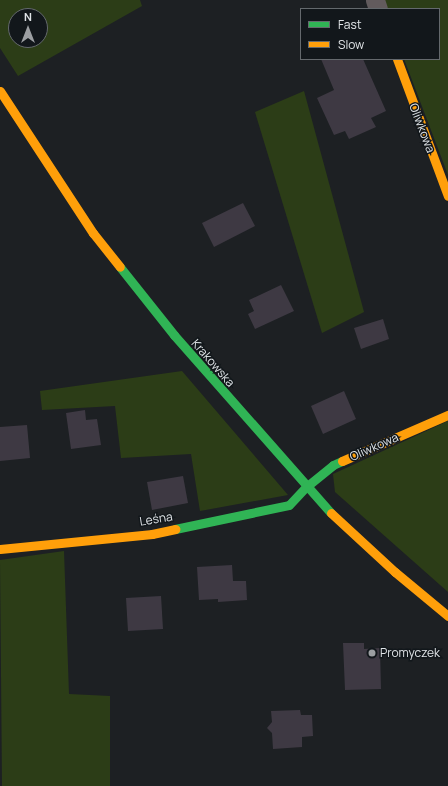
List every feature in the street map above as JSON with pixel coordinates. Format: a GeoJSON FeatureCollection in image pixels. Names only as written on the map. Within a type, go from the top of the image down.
{"type":"FeatureCollection","features":[{"type":"Feature","properties":{"kind":"main road","name":"Oliwkowa"},"geometry":{"type":"LineString","coordinates":[[397,60],[448,196]]}},
{"type":"Feature","properties":{"kind":"main road","name":"Krakowska"},"geometry":{"type":"LineString","coordinates":[[0,91],[69,198],[122,272],[317,500],[395,572],[448,616]]}},
{"type":"Feature","properties":{"kind":"main road","name":"Oliwkowa"},"geometry":{"type":"LineString","coordinates":[[306,487],[334,464],[448,414]]}},
{"type":"Feature","properties":{"kind":"main road","name":"Leśna"},"geometry":{"type":"LineString","coordinates":[[0,549],[152,534],[251,514],[289,505],[306,487]]}},
{"type":"Feature","properties":{"kind":"green space"},"geometry":{"type":"Polygon","coordinates":[[[0,0],[140,0],[142,6],[18,76],[0,48],[0,0]]]}},
{"type":"Feature","properties":{"kind":"green space"},"geometry":{"type":"Polygon","coordinates":[[[382,0],[448,0],[448,175],[404,60],[440,60],[440,8],[385,8],[382,0]]]}},
{"type":"Feature","properties":{"kind":"green space"},"geometry":{"type":"Polygon","coordinates":[[[304,91],[364,312],[322,333],[255,112],[304,91]]]}},
{"type":"Feature","properties":{"kind":"green space"},"geometry":{"type":"Polygon","coordinates":[[[182,371],[288,495],[200,511],[191,454],[121,458],[115,406],[42,410],[40,391],[182,371]]]}},
{"type":"Feature","properties":{"kind":"green space"},"geometry":{"type":"Polygon","coordinates":[[[448,421],[448,592],[335,492],[333,474],[448,421]]]}},
{"type":"Feature","properties":{"kind":"green space"},"geometry":{"type":"Polygon","coordinates":[[[64,551],[69,694],[110,696],[110,786],[2,786],[0,560],[64,551]]]}},
{"type":"Feature","properties":{"kind":"building"},"geometry":{"type":"Polygon","coordinates":[[[321,60],[363,60],[386,111],[371,118],[376,127],[349,139],[345,131],[334,135],[317,98],[334,90],[321,60]]]}},
{"type":"Feature","properties":{"kind":"building"},"geometry":{"type":"Polygon","coordinates":[[[243,203],[255,226],[214,247],[202,223],[243,203]]]}},
{"type":"Feature","properties":{"kind":"building"},"geometry":{"type":"Polygon","coordinates":[[[281,285],[294,311],[255,329],[248,314],[254,311],[249,300],[281,285]]]}},
{"type":"Feature","properties":{"kind":"building"},"geometry":{"type":"Polygon","coordinates":[[[383,319],[389,339],[361,349],[354,328],[383,319]]]}},
{"type":"Feature","properties":{"kind":"building"},"geometry":{"type":"Polygon","coordinates":[[[344,391],[356,419],[323,434],[311,406],[344,391]]]}},
{"type":"Feature","properties":{"kind":"building"},"geometry":{"type":"Polygon","coordinates":[[[85,410],[86,420],[97,419],[101,445],[71,449],[66,413],[85,410]]]}},
{"type":"Feature","properties":{"kind":"building"},"geometry":{"type":"Polygon","coordinates":[[[27,425],[30,458],[0,461],[0,427],[27,425]]]}},
{"type":"Feature","properties":{"kind":"building"},"geometry":{"type":"Polygon","coordinates":[[[183,476],[188,503],[152,510],[147,482],[183,476]]]}},
{"type":"Feature","properties":{"kind":"building"},"geometry":{"type":"Polygon","coordinates":[[[232,565],[233,581],[246,581],[247,600],[218,602],[218,599],[199,600],[197,567],[232,565]]]}},
{"type":"Feature","properties":{"kind":"building"},"geometry":{"type":"Polygon","coordinates":[[[161,596],[163,629],[128,631],[126,598],[161,596]]]}},
{"type":"Feature","properties":{"kind":"building"},"geometry":{"type":"Polygon","coordinates":[[[343,643],[364,643],[364,649],[380,648],[381,689],[345,690],[343,643]]]}},
{"type":"Feature","properties":{"kind":"building"},"geometry":{"type":"Polygon","coordinates":[[[300,710],[301,715],[312,715],[313,736],[302,737],[302,747],[273,749],[272,733],[267,728],[272,722],[271,711],[300,710]]]}},
{"type":"Feature","properties":{"kind":"traffic: fast"},"geometry":{"type":"LineString","coordinates":[[120,267],[174,335],[331,513]]}},
{"type":"Feature","properties":{"kind":"traffic: fast"},"geometry":{"type":"LineString","coordinates":[[175,529],[289,505],[306,487],[333,465],[342,461]]}},
{"type":"Feature","properties":{"kind":"traffic: slow"},"geometry":{"type":"LineString","coordinates":[[397,60],[448,196]]}},
{"type":"Feature","properties":{"kind":"traffic: slow"},"geometry":{"type":"LineString","coordinates":[[0,91],[93,233],[120,267]]}},
{"type":"Feature","properties":{"kind":"traffic: slow"},"geometry":{"type":"LineString","coordinates":[[342,461],[448,415]]}},
{"type":"Feature","properties":{"kind":"traffic: slow"},"geometry":{"type":"LineString","coordinates":[[331,513],[395,572],[448,616]]}},
{"type":"Feature","properties":{"kind":"traffic: slow"},"geometry":{"type":"LineString","coordinates":[[0,549],[152,534],[175,529]]}},
{"type":"Feature","properties":{"kind":"place","name":"Promyczek"},"geometry":{"type":"Point","coordinates":[372,653]}}]}
